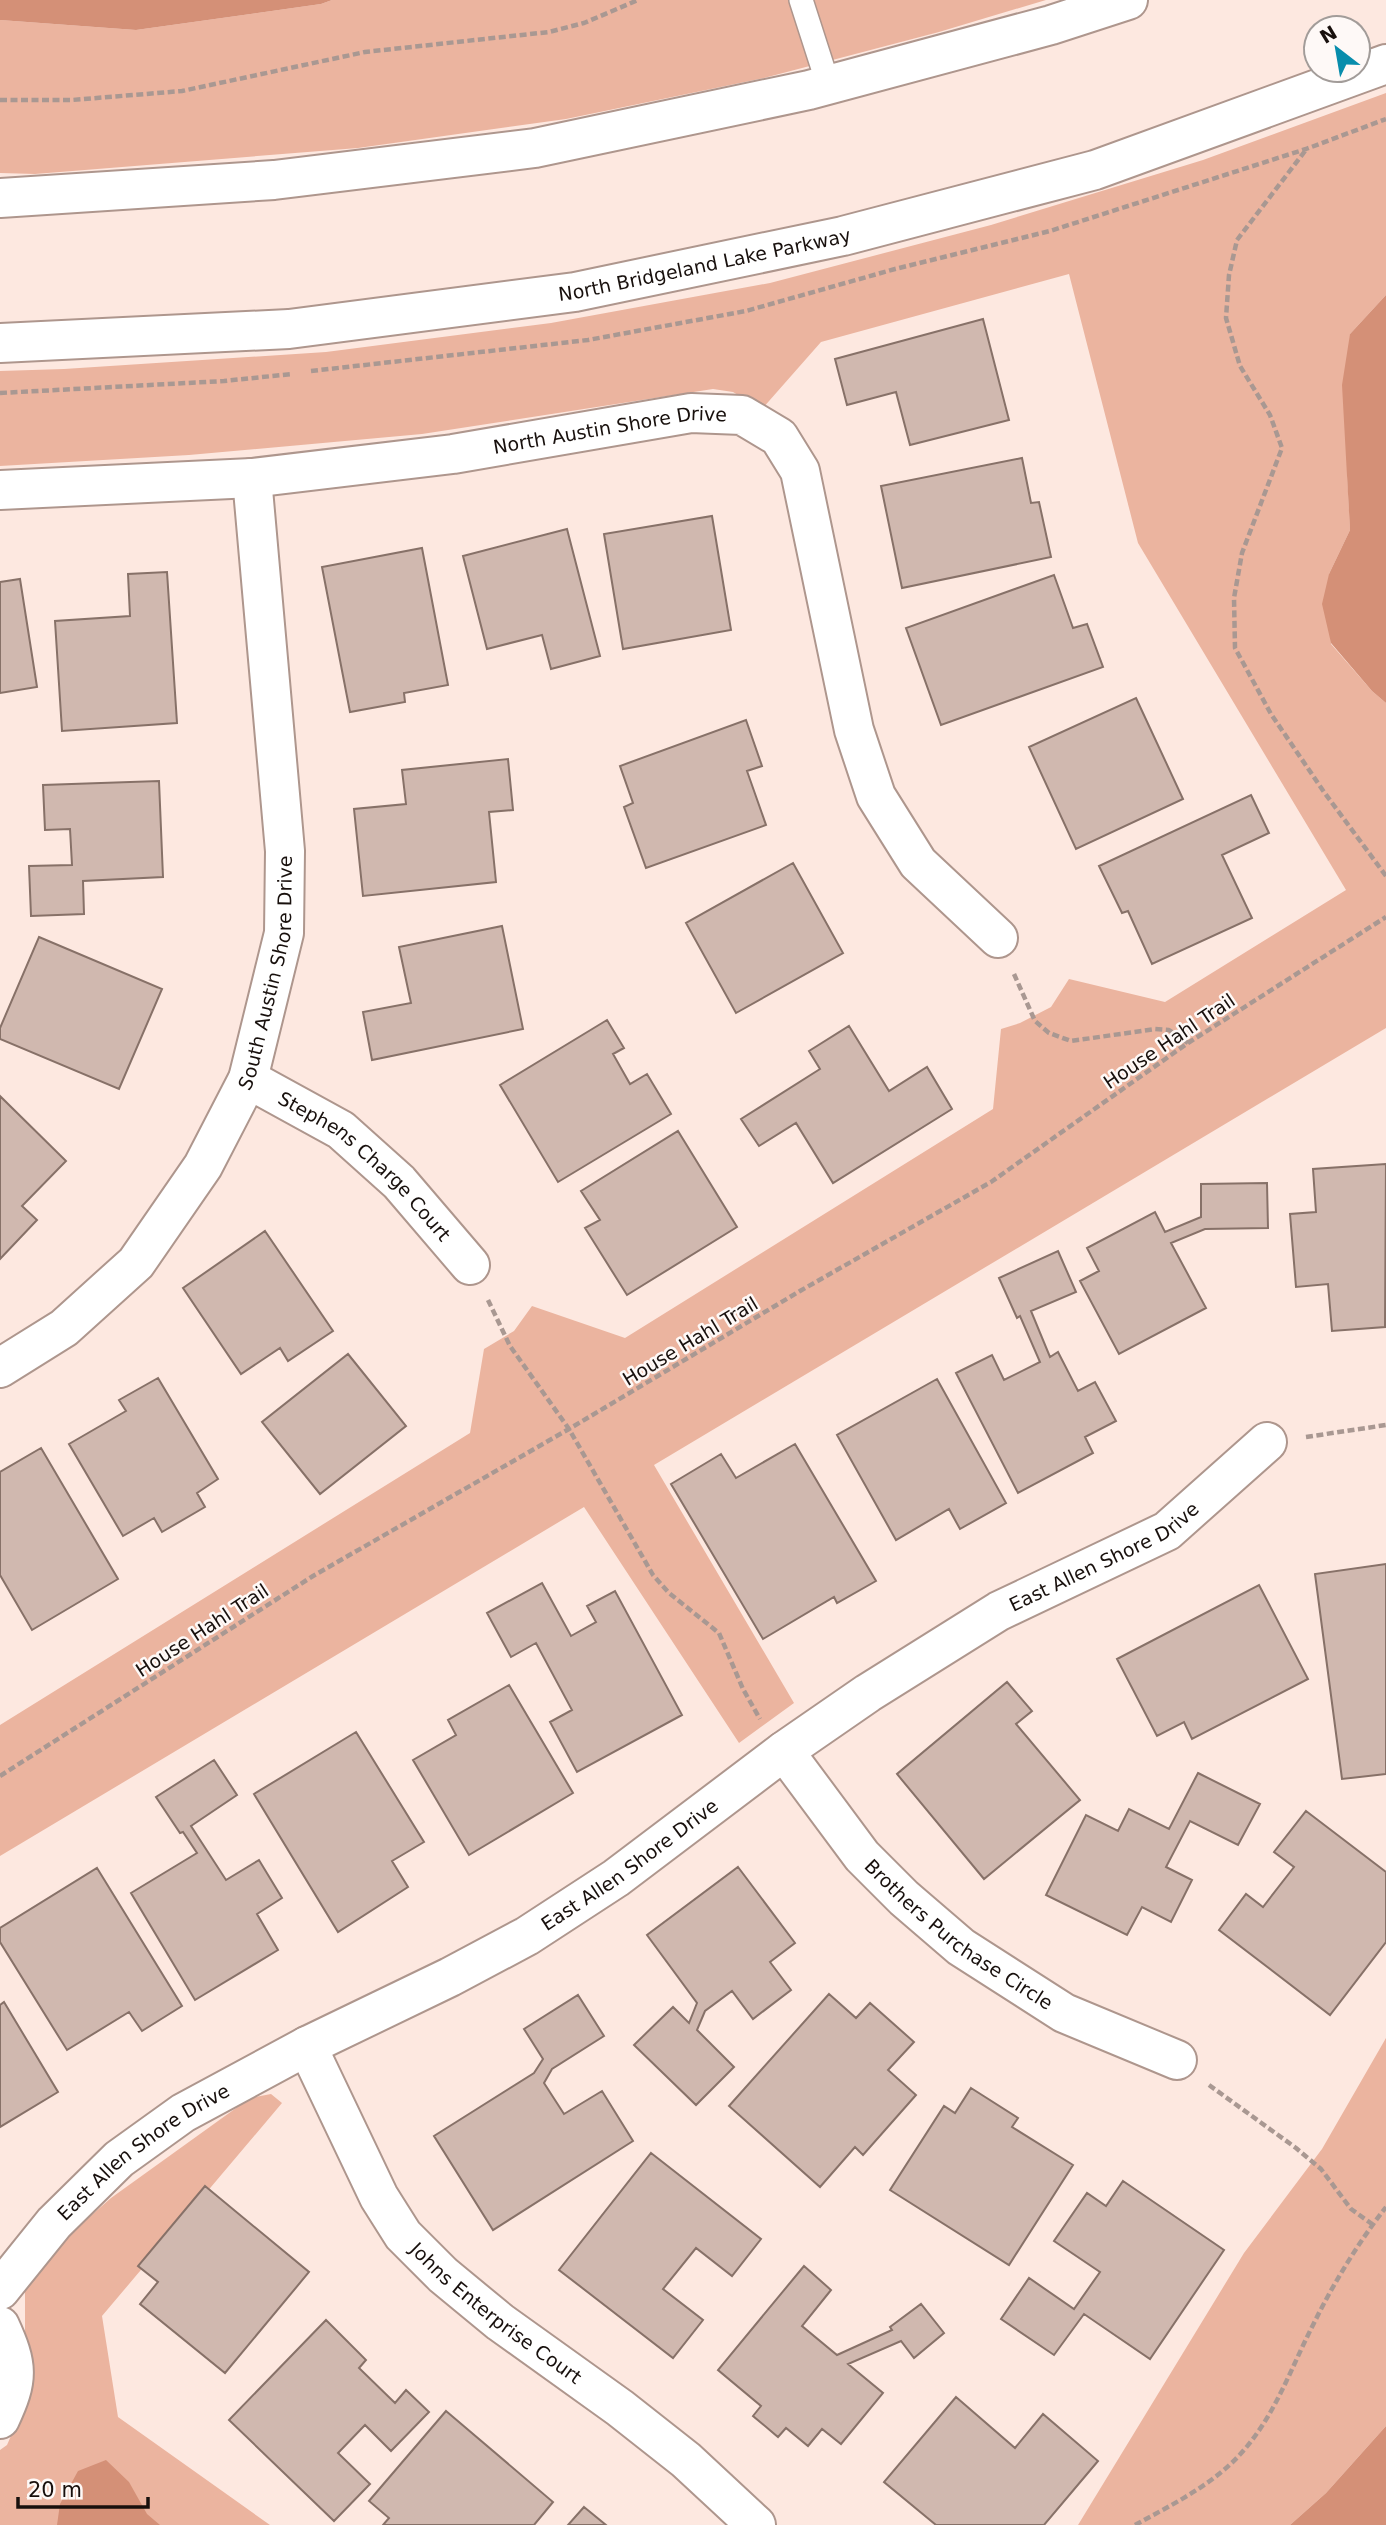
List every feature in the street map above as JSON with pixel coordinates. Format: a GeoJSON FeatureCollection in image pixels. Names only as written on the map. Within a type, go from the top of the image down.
{"type":"FeatureCollection","features":[{"type":"Feature","properties":{"kind":"street"},"geometry":{"type":"LineString","coordinates":[[0,198],[274,180],[535,148],[828,85],[1051,25],[1128,0]]}},
{"type":"Feature","properties":{"kind":"street","name":"North Bridgeland Lake Parkway"},"geometry":{"type":"LineString","coordinates":[[0,344],[289,329],[575,292],[843,236],[1095,170],[1386,64]]}},
{"type":"Feature","properties":{"kind":"street","name":"North Austin Shore Drive"},"geometry":{"type":"LineString","coordinates":[[0,490],[252,478],[453,454],[691,414],[742,415],[779,437],[800,471],[855,730],[876,796],[918,863],[998,938]]}},
{"type":"Feature","properties":{"kind":"street","name":"South Austin Shore Drive"},"geometry":{"type":"LineString","coordinates":[[0,1368],[64,1328],[136,1262],[203,1166],[248,1080],[284,933],[285,851],[252,478]]}},
{"type":"Feature","properties":{"kind":"street","name":"Stephens Charge Court"},"geometry":{"type":"LineString","coordinates":[[248,1080],[341,1130],[399,1182],[470,1265]]}},
{"type":"Feature","properties":{"kind":"street","name":"East Allen Shore Drive"},"geometry":{"type":"LineString","coordinates":[[0,2290],[54,2223],[119,2159],[183,2113],[307,2046],[450,1977],[527,1936],[616,1878],[784,1751],[867,1693],[999,1611],[1167,1531],[1267,1442]]}},
{"type":"Feature","properties":{"kind":"street","name":"Brothers Purchase Circle"},"geometry":{"type":"LineString","coordinates":[[784,1751],[862,1856],[961,1947],[1064,2012],[1177,2060]]}},
{"type":"Feature","properties":{"kind":"street","name":"Johns Enterprise Court"},"geometry":{"type":"LineString","coordinates":[[307,2046],[379,2197],[404,2235],[443,2275],[500,2322],[620,2408],[686,2460],[756,2525]]}},
{"type":"Feature","properties":{"kind":"street"},"geometry":{"type":"LineString","coordinates":[[0,2326],[13,2354],[13,2391],[0,2419]]}},
{"type":"Feature","properties":{"kind":"lane"},"geometry":{"type":"LineString","coordinates":[[801,0],[828,85]]}},
{"type":"Feature","properties":{"kind":"path"},"geometry":{"type":"LineString","coordinates":[[0,100],[72,100],[182,91],[365,52],[549,32],[584,23],[638,0]]}},
{"type":"Feature","properties":{"kind":"path"},"geometry":{"type":"LineString","coordinates":[[1306,149],[1237,240],[1229,275],[1226,318],[1240,366],[1270,415],[1282,448],[1242,553],[1234,598],[1236,649],[1271,714],[1386,876]]}},
{"type":"Feature","properties":{"kind":"path","name":"House Hahl Trail"},"geometry":{"type":"LineString","coordinates":[[0,1776],[313,1576],[991,1182],[1188,1043],[1386,917]]}},
{"type":"Feature","properties":{"kind":"path"},"geometry":{"type":"LineString","coordinates":[[998,938],[1035,1021],[1049,1033],[1071,1041],[1155,1029],[1169,1030],[1188,1043]]}},
{"type":"Feature","properties":{"kind":"path"},"geometry":{"type":"LineString","coordinates":[[470,1265],[510,1346],[569,1429],[653,1576],[669,1593],[719,1633],[755,1712],[784,1751]]}},
{"type":"Feature","properties":{"kind":"path"},"geometry":{"type":"LineString","coordinates":[[1267,1442],[1386,1425]]}},
{"type":"Feature","properties":{"kind":"path"},"geometry":{"type":"LineString","coordinates":[[1177,2060],[1321,2169],[1351,2209],[1372,2224]]}},
{"type":"Feature","properties":{"kind":"path"},"geometry":{"type":"LineString","coordinates":[[1135,2525],[1209,2482],[1243,2451],[1275,2407],[1313,2324],[1372,2224],[1386,2207]]}},
{"type":"Feature","properties":{"kind":"shaded area"},"geometry":{"type":"Polygon","coordinates":[[[0,0],[332,0],[321,4],[136,30],[0,20],[0,0]]]}},
{"type":"Feature","properties":{"kind":"shaded area"},"geometry":{"type":"Polygon","coordinates":[[[332,0],[1046,0],[939,32],[764,78],[566,119],[358,148],[35,174],[0,173],[0,20],[136,30],[321,4],[332,0]]]}},
{"type":"Feature","properties":{"kind":"shaded area"},"geometry":{"type":"Polygon","coordinates":[[[1386,93],[1386,295],[1350,334],[1347,472],[1350,530],[1329,574],[1331,644],[1386,703],[1386,1028],[654,1465],[794,1703],[739,1743],[584,1507],[0,1856],[0,1725],[470,1433],[484,1349],[514,1331],[532,1306],[625,1338],[993,1109],[1001,1029],[1020,1023],[1051,1007],[1069,979],[1165,1002],[1346,890],[1138,543],[1069,274],[821,342],[762,409],[733,392],[713,389],[422,434],[189,455],[0,466],[0,371],[326,352],[551,323],[770,283],[991,225],[1203,160],[1386,93]]]}},
{"type":"Feature","properties":{"kind":"shaded area"},"geometry":{"type":"Polygon","coordinates":[[[1386,295],[1386,703],[1372,691],[1331,643],[1322,604],[1329,574],[1350,530],[1342,385],[1350,334],[1386,295]]]}},
{"type":"Feature","properties":{"kind":"shaded area"},"geometry":{"type":"Polygon","coordinates":[[[1386,2038],[1386,2426],[1326,2493],[1290,2525],[1078,2525],[1244,2253],[1322,2149],[1386,2038]]]}},
{"type":"Feature","properties":{"kind":"shaded area"},"geometry":{"type":"Polygon","coordinates":[[[271,2094],[282,2103],[102,2316],[118,2417],[270,2525],[0,2525],[0,2450],[7,2445],[25,2404],[25,2291],[47,2254],[111,2198],[250,2098],[271,2094]]]}},
{"type":"Feature","properties":{"kind":"shaded area"},"geometry":{"type":"Polygon","coordinates":[[[1386,2426],[1386,2525],[1290,2525],[1326,2493],[1386,2426]]]}},
{"type":"Feature","properties":{"kind":"shaded area"},"geometry":{"type":"Polygon","coordinates":[[[106,2460],[129,2482],[147,2514],[160,2525],[57,2525],[60,2504],[78,2471],[106,2460]]]}},
{"type":"Feature","properties":{"kind":"building"},"geometry":{"type":"Polygon","coordinates":[[[983,319],[1009,420],[910,445],[896,392],[847,405],[835,359],[983,319]]]}},
{"type":"Feature","properties":{"kind":"building"},"geometry":{"type":"Polygon","coordinates":[[[1022,458],[1031,503],[1039,502],[1051,557],[902,588],[881,486],[1022,458]]]}},
{"type":"Feature","properties":{"kind":"building"},"geometry":{"type":"Polygon","coordinates":[[[712,516],[731,630],[623,649],[604,534],[712,516]]]}},
{"type":"Feature","properties":{"kind":"building"},"geometry":{"type":"Polygon","coordinates":[[[567,529],[600,656],[551,669],[542,635],[487,649],[463,556],[567,529]]]}},
{"type":"Feature","properties":{"kind":"building"},"geometry":{"type":"Polygon","coordinates":[[[422,548],[448,685],[404,693],[405,702],[350,712],[322,567],[422,548]]]}},
{"type":"Feature","properties":{"kind":"building"},"geometry":{"type":"Polygon","coordinates":[[[167,572],[177,723],[62,731],[55,621],[130,616],[128,574],[167,572]]]}},
{"type":"Feature","properties":{"kind":"building"},"geometry":{"type":"Polygon","coordinates":[[[1054,575],[1073,628],[1087,624],[1103,667],[941,725],[906,628],[1054,575]]]}},
{"type":"Feature","properties":{"kind":"building"},"geometry":{"type":"Polygon","coordinates":[[[20,579],[37,687],[0,693],[0,582],[20,579]]]}},
{"type":"Feature","properties":{"kind":"building"},"geometry":{"type":"Polygon","coordinates":[[[1136,698],[1183,799],[1076,849],[1029,747],[1136,698]]]}},
{"type":"Feature","properties":{"kind":"building"},"geometry":{"type":"Polygon","coordinates":[[[746,720],[762,766],[747,771],[766,825],[646,868],[624,807],[633,803],[620,766],[746,720]]]}},
{"type":"Feature","properties":{"kind":"building"},"geometry":{"type":"Polygon","coordinates":[[[508,759],[513,810],[489,812],[496,882],[363,896],[354,809],[406,804],[402,770],[508,759]]]}},
{"type":"Feature","properties":{"kind":"building"},"geometry":{"type":"Polygon","coordinates":[[[159,781],[163,877],[83,881],[84,914],[31,916],[29,866],[72,865],[70,829],[45,830],[43,785],[159,781]]]}},
{"type":"Feature","properties":{"kind":"building"},"geometry":{"type":"Polygon","coordinates":[[[1251,795],[1269,833],[1222,855],[1252,918],[1152,964],[1128,911],[1122,913],[1099,866],[1251,795]]]}},
{"type":"Feature","properties":{"kind":"building"},"geometry":{"type":"Polygon","coordinates":[[[793,863],[843,953],[736,1013],[686,923],[793,863]]]}},
{"type":"Feature","properties":{"kind":"building"},"geometry":{"type":"Polygon","coordinates":[[[502,926],[523,1029],[372,1060],[363,1012],[411,1003],[399,947],[502,926]]]}},
{"type":"Feature","properties":{"kind":"building"},"geometry":{"type":"Polygon","coordinates":[[[39,937],[162,989],[119,1089],[0,1039],[0,1028],[39,937]]]}},
{"type":"Feature","properties":{"kind":"building"},"geometry":{"type":"Polygon","coordinates":[[[607,1020],[624,1048],[613,1054],[630,1084],[647,1074],[671,1114],[558,1182],[500,1085],[607,1020]]]}},
{"type":"Feature","properties":{"kind":"building"},"geometry":{"type":"Polygon","coordinates":[[[849,1026],[889,1091],[927,1067],[952,1109],[833,1183],[796,1123],[759,1146],[741,1119],[820,1069],[809,1051],[849,1026]]]}},
{"type":"Feature","properties":{"kind":"building"},"geometry":{"type":"Polygon","coordinates":[[[0,1096],[66,1161],[22,1206],[37,1220],[0,1259],[0,1096]]]}},
{"type":"Feature","properties":{"kind":"building"},"geometry":{"type":"Polygon","coordinates":[[[678,1131],[737,1227],[627,1295],[585,1228],[600,1220],[581,1191],[678,1131]]]}},
{"type":"Feature","properties":{"kind":"building"},"geometry":{"type":"Polygon","coordinates":[[[1386,1164],[1385,1327],[1332,1331],[1328,1284],[1296,1287],[1290,1214],[1316,1212],[1313,1169],[1386,1164]]]}},
{"type":"Feature","properties":{"kind":"building"},"geometry":{"type":"Polygon","coordinates":[[[1267,1183],[1268,1228],[1205,1229],[1171,1243],[1206,1308],[1119,1354],[1080,1281],[1099,1271],[1087,1248],[1155,1212],[1165,1232],[1201,1217],[1201,1184],[1267,1183]]]}},
{"type":"Feature","properties":{"kind":"building"},"geometry":{"type":"Polygon","coordinates":[[[265,1231],[333,1331],[288,1361],[280,1348],[241,1374],[183,1288],[265,1231]]]}},
{"type":"Feature","properties":{"kind":"building"},"geometry":{"type":"Polygon","coordinates":[[[1058,1251],[1076,1292],[1031,1311],[1050,1357],[1058,1352],[1078,1391],[1095,1382],[1116,1421],[1085,1437],[1093,1453],[1018,1493],[956,1373],[992,1355],[1004,1380],[1040,1362],[1020,1316],[1017,1318],[999,1278],[1058,1251]]]}},
{"type":"Feature","properties":{"kind":"building"},"geometry":{"type":"Polygon","coordinates":[[[348,1354],[406,1426],[320,1494],[262,1422],[348,1354]]]}},
{"type":"Feature","properties":{"kind":"building"},"geometry":{"type":"Polygon","coordinates":[[[158,1378],[218,1479],[197,1493],[205,1507],[162,1532],[154,1518],[123,1536],[69,1444],[126,1411],[119,1400],[158,1378]]]}},
{"type":"Feature","properties":{"kind":"building"},"geometry":{"type":"Polygon","coordinates":[[[937,1379],[1006,1503],[960,1529],[949,1509],[896,1540],[837,1435],[937,1379]]]}},
{"type":"Feature","properties":{"kind":"building"},"geometry":{"type":"Polygon","coordinates":[[[795,1444],[876,1581],[837,1603],[834,1597],[763,1639],[671,1484],[721,1454],[736,1478],[795,1444]]]}},
{"type":"Feature","properties":{"kind":"building"},"geometry":{"type":"Polygon","coordinates":[[[41,1448],[118,1579],[32,1630],[0,1575],[0,1472],[41,1448]]]}},
{"type":"Feature","properties":{"kind":"building"},"geometry":{"type":"Polygon","coordinates":[[[1386,1564],[1386,1774],[1342,1779],[1315,1574],[1386,1564]]]}},
{"type":"Feature","properties":{"kind":"building"},"geometry":{"type":"Polygon","coordinates":[[[542,1583],[571,1636],[596,1622],[587,1606],[615,1591],[682,1715],[577,1772],[550,1722],[572,1710],[536,1643],[511,1657],[487,1613],[542,1583]]]}},
{"type":"Feature","properties":{"kind":"building"},"geometry":{"type":"Polygon","coordinates":[[[1259,1585],[1308,1679],[1192,1739],[1184,1722],[1157,1736],[1117,1659],[1259,1585]]]}},
{"type":"Feature","properties":{"kind":"building"},"geometry":{"type":"Polygon","coordinates":[[[1007,1682],[1032,1711],[1016,1724],[1080,1800],[984,1879],[897,1774],[1007,1682]]]}},
{"type":"Feature","properties":{"kind":"building"},"geometry":{"type":"Polygon","coordinates":[[[509,1685],[573,1793],[469,1855],[413,1760],[456,1735],[448,1720],[509,1685]]]}},
{"type":"Feature","properties":{"kind":"building"},"geometry":{"type":"Polygon","coordinates":[[[356,1732],[424,1842],[392,1861],[408,1887],[338,1932],[254,1794],[356,1732]]]}},
{"type":"Feature","properties":{"kind":"building"},"geometry":{"type":"Polygon","coordinates":[[[214,1760],[237,1795],[191,1826],[226,1880],[259,1860],[282,1898],[257,1914],[278,1950],[195,2000],[131,1893],[197,1853],[156,1797],[214,1760]]]}},
{"type":"Feature","properties":{"kind":"building"},"geometry":{"type":"Polygon","coordinates":[[[1198,1773],[1260,1804],[1238,1845],[1190,1821],[1166,1867],[1192,1880],[1171,1922],[1142,1907],[1127,1935],[1046,1895],[1086,1815],[1118,1831],[1129,1809],[1169,1829],[1198,1773]]]}},
{"type":"Feature","properties":{"kind":"building"},"geometry":{"type":"Polygon","coordinates":[[[1306,1811],[1386,1872],[1386,1942],[1330,2015],[1219,1930],[1246,1894],[1263,1907],[1294,1867],[1274,1852],[1306,1811]]]}},
{"type":"Feature","properties":{"kind":"building"},"geometry":{"type":"Polygon","coordinates":[[[738,1867],[795,1943],[770,1962],[791,1990],[753,2019],[732,1991],[705,2011],[697,2030],[734,2067],[696,2105],[634,2045],[673,2007],[689,2023],[697,2003],[647,1935],[738,1867]]]}},
{"type":"Feature","properties":{"kind":"building"},"geometry":{"type":"Polygon","coordinates":[[[97,1868],[182,2006],[142,2031],[129,2012],[67,2050],[0,1942],[0,1928],[97,1868]]]}},
{"type":"Feature","properties":{"kind":"building"},"geometry":{"type":"Polygon","coordinates":[[[829,1994],[856,2018],[870,2003],[914,2042],[888,2070],[916,2095],[863,2155],[855,2147],[820,2187],[729,2106],[829,1994]]]}},
{"type":"Feature","properties":{"kind":"building"},"geometry":{"type":"Polygon","coordinates":[[[578,1995],[604,2036],[552,2069],[544,2083],[564,2114],[602,2091],[633,2141],[493,2230],[434,2136],[534,2073],[543,2059],[524,2029],[578,1995]]]}},
{"type":"Feature","properties":{"kind":"building"},"geometry":{"type":"Polygon","coordinates":[[[4,2002],[58,2092],[0,2127],[0,2005],[4,2002]]]}},
{"type":"Feature","properties":{"kind":"building"},"geometry":{"type":"Polygon","coordinates":[[[971,2088],[1018,2118],[1012,2127],[1073,2165],[1009,2265],[890,2190],[944,2106],[955,2113],[971,2088]]]}},
{"type":"Feature","properties":{"kind":"building"},"geometry":{"type":"Polygon","coordinates":[[[651,2153],[761,2239],[732,2276],[696,2248],[663,2289],[703,2320],[673,2358],[559,2270],[651,2153]]]}},
{"type":"Feature","properties":{"kind":"building"},"geometry":{"type":"Polygon","coordinates":[[[1123,2181],[1224,2250],[1150,2359],[1084,2314],[1054,2355],[1001,2319],[1029,2278],[1074,2309],[1100,2272],[1054,2241],[1087,2193],[1106,2206],[1123,2181]]]}},
{"type":"Feature","properties":{"kind":"building"},"geometry":{"type":"Polygon","coordinates":[[[205,2186],[309,2272],[225,2373],[140,2304],[158,2282],[138,2266],[205,2186]]]}},
{"type":"Feature","properties":{"kind":"building"},"geometry":{"type":"Polygon","coordinates":[[[804,2266],[831,2290],[802,2326],[837,2355],[892,2330],[890,2327],[921,2304],[944,2333],[914,2358],[901,2341],[848,2364],[883,2393],[841,2444],[822,2429],[808,2446],[786,2428],[778,2437],[753,2416],[761,2406],[718,2370],[804,2266]]]}},
{"type":"Feature","properties":{"kind":"building"},"geometry":{"type":"Polygon","coordinates":[[[326,2320],[366,2360],[359,2368],[395,2403],[406,2390],[429,2412],[391,2451],[365,2425],[338,2453],[370,2484],[334,2521],[229,2420],[326,2320]]]}},
{"type":"Feature","properties":{"kind":"building"},"geometry":{"type":"Polygon","coordinates":[[[956,2397],[1015,2448],[1043,2414],[1098,2461],[1044,2525],[936,2525],[884,2482],[956,2397]]]}},
{"type":"Feature","properties":{"kind":"building"},"geometry":{"type":"Polygon","coordinates":[[[446,2411],[553,2502],[534,2525],[383,2525],[389,2518],[369,2501],[446,2411]]]}},
{"type":"Feature","properties":{"kind":"building"},"geometry":{"type":"Polygon","coordinates":[[[584,2507],[606,2525],[568,2525],[584,2507]]]}}]}
